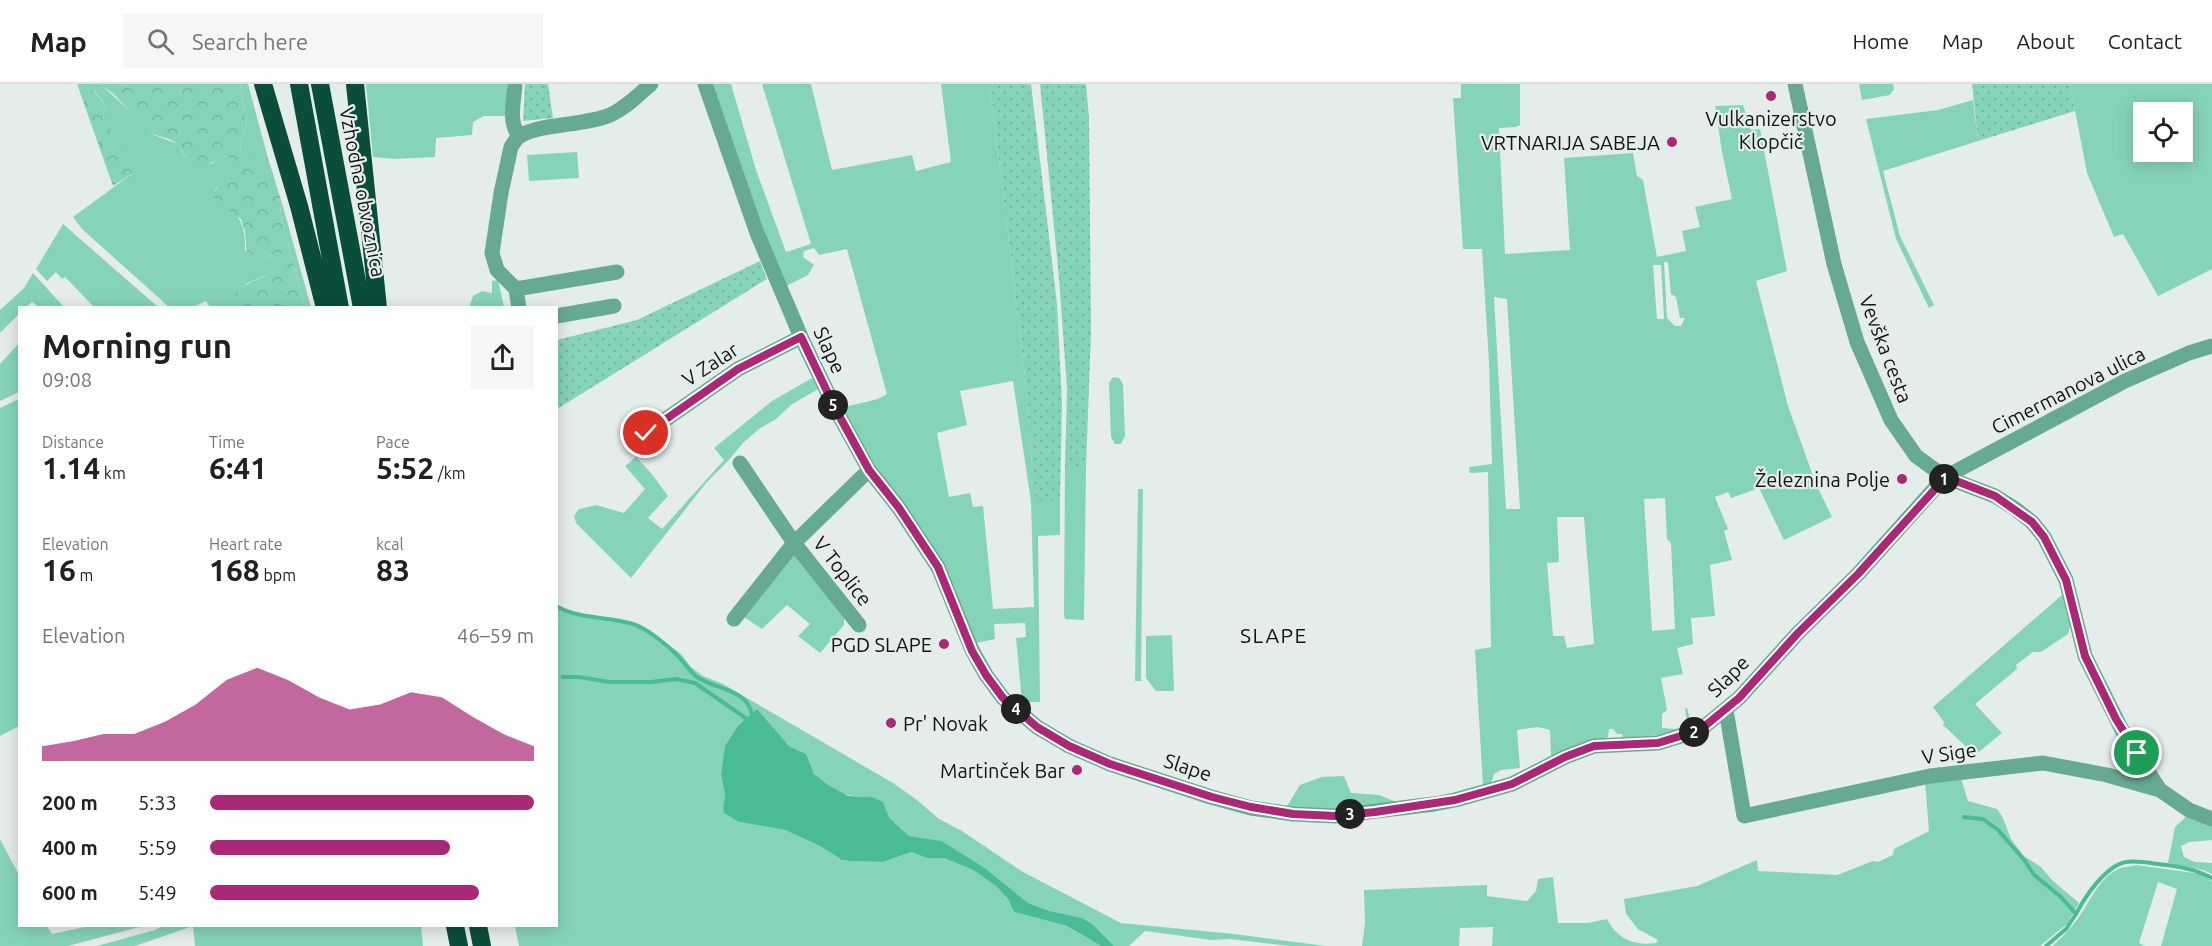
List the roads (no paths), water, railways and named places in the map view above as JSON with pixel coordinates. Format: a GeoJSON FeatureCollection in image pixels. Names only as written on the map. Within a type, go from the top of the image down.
{"type":"FeatureCollection","features":[{"type":"Feature","properties":{"kind":"highway"},"geometry":{"type":"LineString","coordinates":[[262,84],[324,306]]}},
{"type":"Feature","properties":{"kind":"highway"},"geometry":{"type":"LineString","coordinates":[[299,84],[340,306]]}},
{"type":"Feature","properties":{"kind":"highway","name":"Vzhodna obvoznica"},"geometry":{"type":"LineString","coordinates":[[320,84],[362,306]]}},
{"type":"Feature","properties":{"kind":"highway"},"geometry":{"type":"LineString","coordinates":[[356,84],[378,306]]}},
{"type":"Feature","properties":{"kind":"highway"},"geometry":{"type":"LineString","coordinates":[[456,927],[459,946]]}},
{"type":"Feature","properties":{"kind":"highway"},"geometry":{"type":"LineString","coordinates":[[478,927],[482,946]]}},
{"type":"Feature","properties":{"kind":"street"},"geometry":{"type":"LineString","coordinates":[[515,84],[512,121],[514,130],[519,136]]}},
{"type":"Feature","properties":{"kind":"street"},"geometry":{"type":"LineString","coordinates":[[519,306],[516,289],[497,270],[492,245],[511,147],[519,136],[535,130],[595,121],[612,114],[651,84]]}},
{"type":"Feature","properties":{"kind":"street","name":"Slape"},"geometry":{"type":"LineString","coordinates":[[705,84],[750,214],[801,337],[836,410],[869,470],[899,508],[938,567],[972,651],[986,675],[1003,698],[1037,727],[1069,746],[1110,764],[1212,797],[1293,814],[1335,816],[1375,812],[1455,800],[1512,784],[1565,757],[1594,746],[1658,743],[1700,730],[1739,698],[1798,633],[1858,574],[1946,477]]}},
{"type":"Feature","properties":{"kind":"street","name":"Vevška cesta"},"geometry":{"type":"LineString","coordinates":[[1795,84],[1834,264],[1857,342],[1875,387],[1900,435],[1916,456],[1946,477],[1995,496],[2032,522],[2044,537],[2066,580],[2079,636],[2091,670],[2125,736],[2160,790],[2189,810],[2212,819]]}},
{"type":"Feature","properties":{"kind":"street"},"geometry":{"type":"LineString","coordinates":[[516,289],[617,272]]}},
{"type":"Feature","properties":{"kind":"street"},"geometry":{"type":"LineString","coordinates":[[558,316],[615,306]]}},
{"type":"Feature","properties":{"kind":"street","name":"V Zalar"},"geometry":{"type":"LineString","coordinates":[[646,433],[738,369],[801,337]]}},
{"type":"Feature","properties":{"kind":"street","name":"Cimermanova ulica"},"geometry":{"type":"LineString","coordinates":[[1946,477],[2125,381],[2189,353],[2212,346]]}},
{"type":"Feature","properties":{"kind":"street","name":"V Toplice"},"geometry":{"type":"LineString","coordinates":[[740,463],[794,543],[859,625]]}},
{"type":"Feature","properties":{"kind":"street","name":"V Toplice"},"geometry":{"type":"LineString","coordinates":[[734,619],[794,543],[869,470]]}},
{"type":"Feature","properties":{"kind":"street","name":"V Sige"},"geometry":{"type":"LineString","coordinates":[[1726,710],[1744,816],[1930,776],[2043,763],[2107,775],[2160,790]]}},
{"type":"Feature","properties":{"kind":"waterway"},"geometry":{"type":"LineString","coordinates":[[558,607],[575,614],[633,624],[645,630],[674,652],[697,677],[744,699],[752,714]]}},
{"type":"Feature","properties":{"kind":"waterway"},"geometry":{"type":"LineString","coordinates":[[563,677],[609,682],[651,682],[676,679],[695,683],[747,719]]}},
{"type":"Feature","properties":{"kind":"waterway"},"geometry":{"type":"LineString","coordinates":[[1964,817],[1983,819],[1998,830],[2034,875],[2061,897],[2076,914],[2066,929],[2046,946]]}},
{"type":"Feature","properties":{"kind":"waterway"},"geometry":{"type":"LineString","coordinates":[[2076,914],[2090,891],[2103,876],[2111,869],[2126,862],[2179,867],[2212,878]]}},
{"type":"Feature","properties":{"kind":"place","name":"Vulkanizerstvo Klopčič"},"geometry":{"type":"Point","coordinates":[1771,96]}},
{"type":"Feature","properties":{"kind":"place","name":"VRTNARIJA SABEJA"},"geometry":{"type":"Point","coordinates":[1672,142]}},
{"type":"Feature","properties":{"kind":"place","name":"Železnina Polje"},"geometry":{"type":"Point","coordinates":[1902,479]}},
{"type":"Feature","properties":{"kind":"place","name":"PGD SLAPE"},"geometry":{"type":"Point","coordinates":[944,644]}},
{"type":"Feature","properties":{"kind":"place","name":"Pr' Novak"},"geometry":{"type":"Point","coordinates":[891,723]}},
{"type":"Feature","properties":{"kind":"place","name":"Martinček Bar"},"geometry":{"type":"Point","coordinates":[1077,770]}},
{"type":"Feature","properties":{"kind":"district","name":"SLAPE"},"geometry":{"type":"Point","coordinates":[1274,635]}}]}
